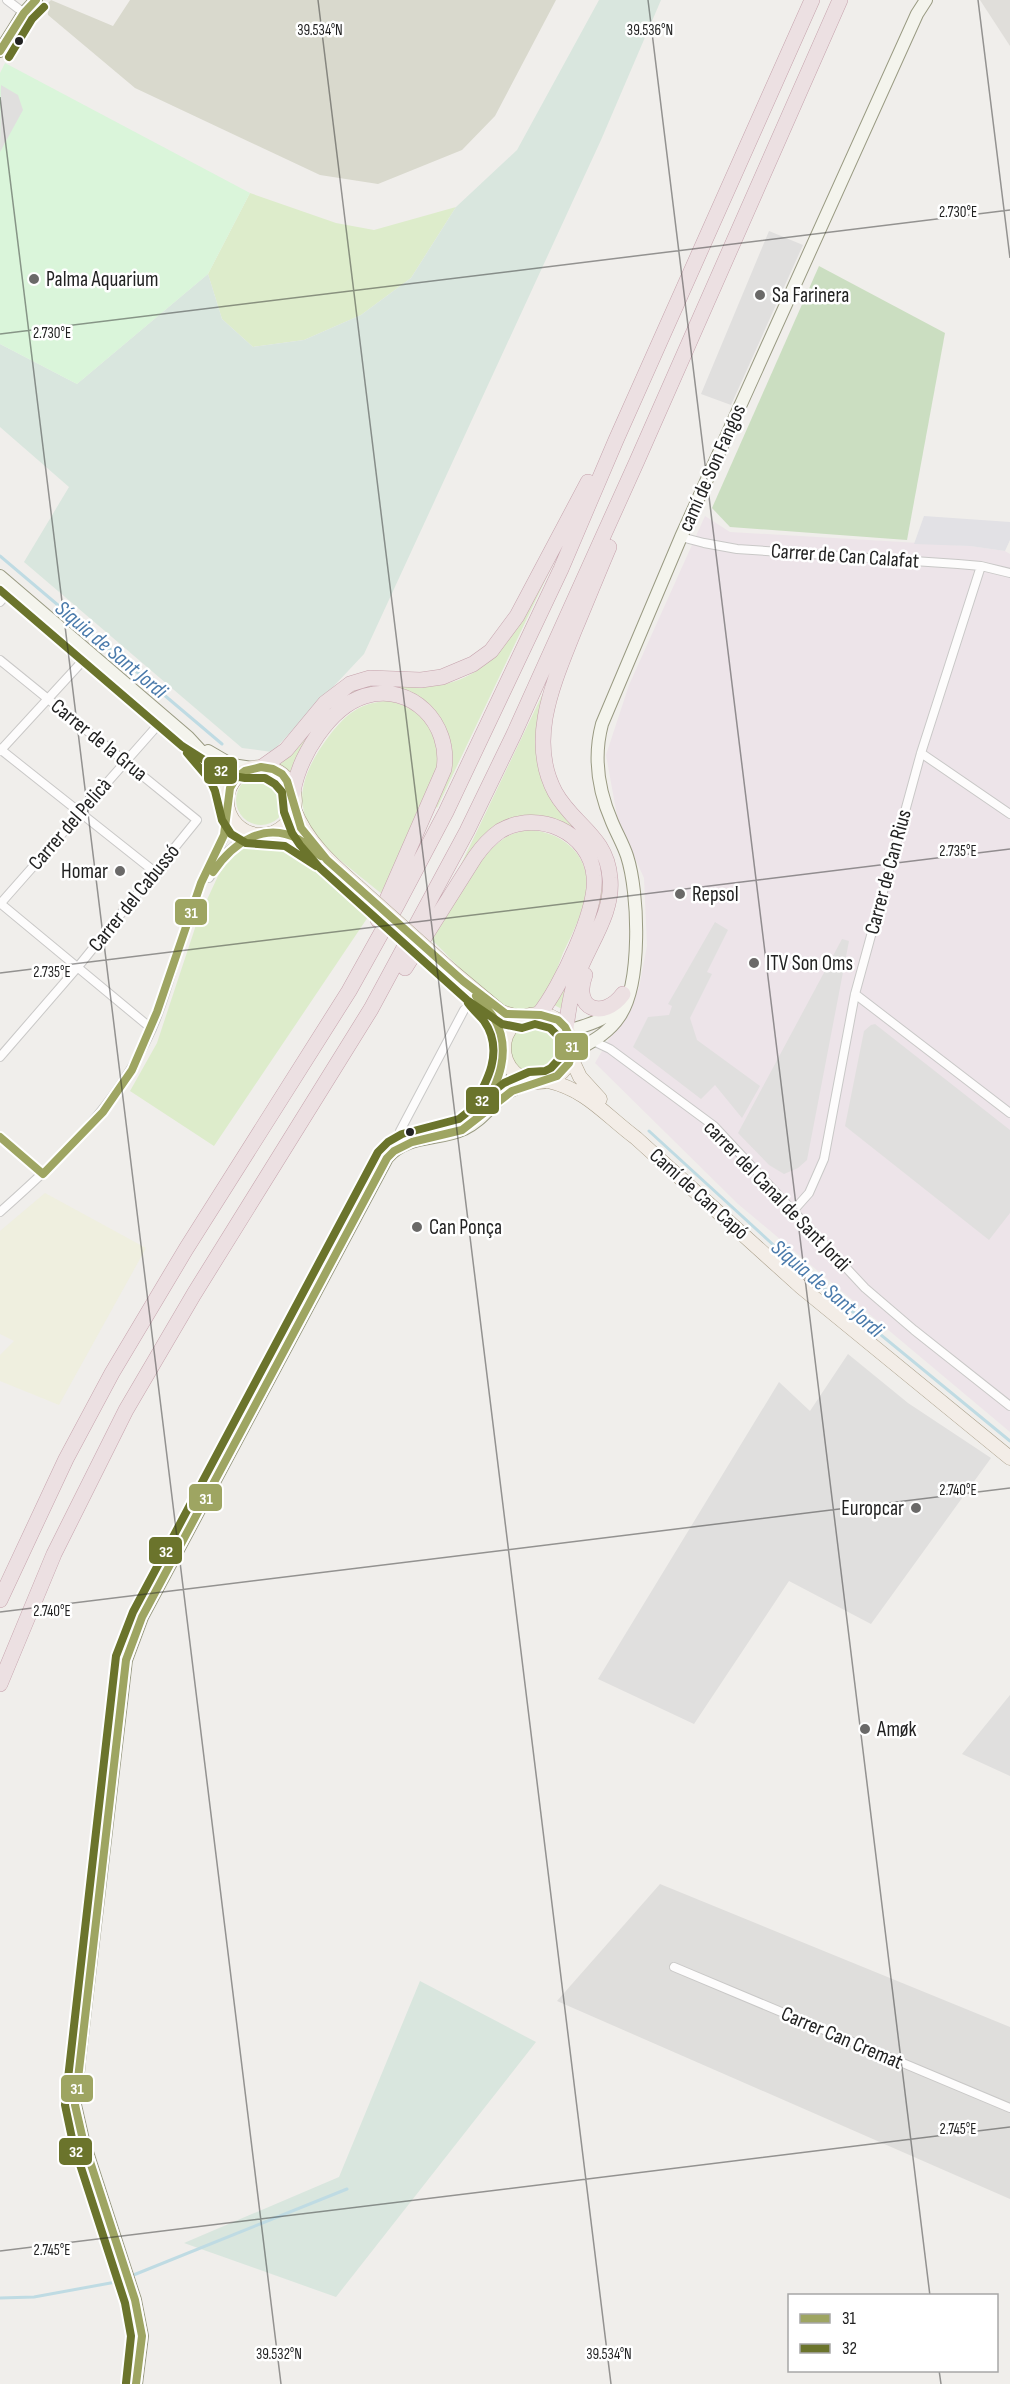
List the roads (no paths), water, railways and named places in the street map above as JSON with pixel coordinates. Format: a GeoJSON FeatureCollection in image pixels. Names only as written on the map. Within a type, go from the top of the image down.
{"type":"FeatureCollection","features":[{"type":"Feature","properties":{"kind":"highway"},"geometry":{"type":"LineString","coordinates":[[0,1600],[66,1459],[112,1372],[162,1287],[349,991],[412,879],[548,598],[812,0]]}},
{"type":"Feature","properties":{"kind":"highway"},"geometry":{"type":"LineString","coordinates":[[0,1684],[54,1554],[126,1410],[194,1294],[371,1010],[443,879],[491,783],[637,461],[840,0]]}},
{"type":"Feature","properties":{"kind":"highway"},"geometry":{"type":"LineString","coordinates":[[257,767],[286,750],[332,696],[350,684],[380,677],[421,680],[442,677],[473,664],[490,651],[517,616],[596,466],[616,440]]}},
{"type":"Feature","properties":{"kind":"highway"},"geometry":{"type":"LineString","coordinates":[[567,1030],[572,992],[611,891],[609,866],[600,845],[566,808],[550,781],[543,752],[544,721],[550,690],[628,501],[637,461]]}},
{"type":"Feature","properties":{"kind":"highway"},"geometry":{"type":"LineString","coordinates":[[293,792],[300,764],[315,741],[339,711],[363,696],[382,693],[409,699],[426,710],[441,734],[446,760],[441,779],[387,902],[354,964],[349,991]]}},
{"type":"Feature","properties":{"kind":"highway"},"geometry":{"type":"LineString","coordinates":[[371,1010],[390,992],[481,849],[502,831],[518,824],[537,822],[560,828],[576,839],[588,855],[595,883],[587,916],[558,986],[539,1014]]}},
{"type":"Feature","properties":{"kind":"highway"},"geometry":{"type":"LineString","coordinates":[[590,946],[589,963],[581,987],[586,1004],[592,1008],[605,1009],[614,1005],[623,994]]}},
{"type":"Feature","properties":{"kind":"main road"},"geometry":{"type":"LineString","coordinates":[[327,860],[304,834],[294,809],[290,782],[282,775],[257,767],[242,773],[234,780],[227,795],[228,811],[242,830],[291,836],[327,860],[473,991],[501,1012],[522,1018]]}},
{"type":"Feature","properties":{"kind":"main road"},"geometry":{"type":"LineString","coordinates":[[265,834],[285,825],[294,809]]}},
{"type":"Feature","properties":{"kind":"main road"},"geometry":{"type":"LineString","coordinates":[[473,991],[494,1017],[505,1040]]}},
{"type":"Feature","properties":{"kind":"main road"},"geometry":{"type":"LineString","coordinates":[[539,1014],[556,1019],[567,1030],[572,1042],[571,1055],[562,1072],[548,1081],[532,1082],[517,1076],[505,1058],[505,1040],[512,1025],[522,1018],[539,1014]]}},
{"type":"Feature","properties":{"kind":"main road","name":"Camí de Can Capó"},"geometry":{"type":"LineString","coordinates":[[571,1055],[583,1082],[636,1138],[801,1287],[1010,1458]]}},
{"type":"Feature","properties":{"kind":"main road","name":"Camí de Can Capó"},"geometry":{"type":"LineString","coordinates":[[548,1081],[566,1085],[581,1092],[614,1122],[636,1138]]}},
{"type":"Feature","properties":{"kind":"street"},"geometry":{"type":"LineString","coordinates":[[7,0],[24,13]]}},
{"type":"Feature","properties":{"kind":"street"},"geometry":{"type":"LineString","coordinates":[[0,51],[24,13],[36,0]]}},
{"type":"Feature","properties":{"kind":"street","name":"camí de Son Fangos"},"geometry":{"type":"LineString","coordinates":[[634,954],[636,913],[631,874],[623,845],[603,797],[598,773],[597,744],[606,714],[681,537],[926,0]]}},
{"type":"Feature","properties":{"kind":"street","name":"Carrer de Can Calafat"},"geometry":{"type":"LineString","coordinates":[[681,537],[737,549],[981,566],[1010,573]]}},
{"type":"Feature","properties":{"kind":"street","name":"Carrer de Can Rius"},"geometry":{"type":"LineString","coordinates":[[793,1211],[808,1193],[824,1159],[855,994],[921,753],[981,566]]}},
{"type":"Feature","properties":{"kind":"street"},"geometry":{"type":"LineString","coordinates":[[0,576],[188,737],[215,766],[227,795]]}},
{"type":"Feature","properties":{"kind":"street"},"geometry":{"type":"LineString","coordinates":[[0,602],[13,587]]}},
{"type":"Feature","properties":{"kind":"street"},"geometry":{"type":"LineString","coordinates":[[90,653],[0,750],[154,872]]}},
{"type":"Feature","properties":{"kind":"street","name":"Carrer de la Grua"},"geometry":{"type":"LineString","coordinates":[[0,660],[197,820]]}},
{"type":"Feature","properties":{"kind":"street","name":"Carrer del Pelicà"},"geometry":{"type":"LineString","coordinates":[[0,904],[165,717]]}},
{"type":"Feature","properties":{"kind":"street"},"geometry":{"type":"LineString","coordinates":[[188,737],[224,762],[257,767]]}},
{"type":"Feature","properties":{"kind":"street"},"geometry":{"type":"LineString","coordinates":[[921,753],[1010,814]]}},
{"type":"Feature","properties":{"kind":"street"},"geometry":{"type":"LineString","coordinates":[[0,1212],[43,1174],[92,1124],[131,1072],[152,1029],[204,877],[224,838],[228,811]]}},
{"type":"Feature","properties":{"kind":"street","name":"Carrer del Cabussó"},"geometry":{"type":"LineString","coordinates":[[0,1057],[77,968],[197,820]]}},
{"type":"Feature","properties":{"kind":"street"},"geometry":{"type":"LineString","coordinates":[[200,891],[229,850],[240,841],[265,834]]}},
{"type":"Feature","properties":{"kind":"street"},"geometry":{"type":"LineString","coordinates":[[0,904],[152,1029]]}},
{"type":"Feature","properties":{"kind":"street"},"geometry":{"type":"LineString","coordinates":[[567,1030],[609,1015],[617,1006],[623,994],[634,954]]}},
{"type":"Feature","properties":{"kind":"street"},"geometry":{"type":"LineString","coordinates":[[571,1055],[610,1029],[624,1009],[630,994],[634,954]]}},
{"type":"Feature","properties":{"kind":"street"},"geometry":{"type":"LineString","coordinates":[[855,994],[1010,1113]]}},
{"type":"Feature","properties":{"kind":"street"},"geometry":{"type":"LineString","coordinates":[[402,1145],[400,1131],[464,1010]]}},
{"type":"Feature","properties":{"kind":"street","name":"carrer del Canal de Sant Jordi"},"geometry":{"type":"LineString","coordinates":[[593,1041],[610,1049],[714,1126],[866,1288],[914,1330],[1010,1406]]}},
{"type":"Feature","properties":{"kind":"street"},"geometry":{"type":"LineString","coordinates":[[477,1120],[496,1087],[505,1058]]}},
{"type":"Feature","properties":{"kind":"street"},"geometry":{"type":"LineString","coordinates":[[136,2384],[142,2336],[130,2284],[83,2140],[75,2104],[126,1660],[142,1617],[387,1158],[402,1145],[458,1132],[477,1120],[504,1096],[532,1082]]}},
{"type":"Feature","properties":{"kind":"street"},"geometry":{"type":"LineString","coordinates":[[0,1137],[43,1174]]}},
{"type":"Feature","properties":{"kind":"street","name":"Carrer Can Cremat"},"geometry":{"type":"LineString","coordinates":[[674,1968],[1010,2108]]}},
{"type":"Feature","properties":{"kind":"waterway","name":"Síquia de Sant Jordi"},"geometry":{"type":"LineString","coordinates":[[0,556],[222,744]]}},
{"type":"Feature","properties":{"kind":"waterway","name":"Síquia de Sant Jordi"},"geometry":{"type":"LineString","coordinates":[[649,1131],[791,1261],[1010,1441]]}},
{"type":"Feature","properties":{"kind":"waterway"},"geometry":{"type":"LineString","coordinates":[[131,2276],[347,2189]]}},
{"type":"Feature","properties":{"kind":"waterway"},"geometry":{"type":"LineString","coordinates":[[0,2298],[34,2297],[125,2279]]}},
{"type":"Feature","properties":{"kind":"place","name":"Palma Aquarium"},"geometry":{"type":"Point","coordinates":[34,279]}},
{"type":"Feature","properties":{"kind":"place","name":"Sa Farinera"},"geometry":{"type":"Point","coordinates":[760,295]}},
{"type":"Feature","properties":{"kind":"place","name":"Homar"},"geometry":{"type":"Point","coordinates":[120,871]}},
{"type":"Feature","properties":{"kind":"place","name":"Repsol"},"geometry":{"type":"Point","coordinates":[680,894]}},
{"type":"Feature","properties":{"kind":"place","name":"ITV Son Oms"},"geometry":{"type":"Point","coordinates":[754,963]}},
{"type":"Feature","properties":{"kind":"place","name":"Can Ponça"},"geometry":{"type":"Point","coordinates":[417,1227]}},
{"type":"Feature","properties":{"kind":"place","name":"Europcar"},"geometry":{"type":"Point","coordinates":[916,1508]}},
{"type":"Feature","properties":{"kind":"place","name":"Amøk"},"geometry":{"type":"Point","coordinates":[865,1729]}}]}
